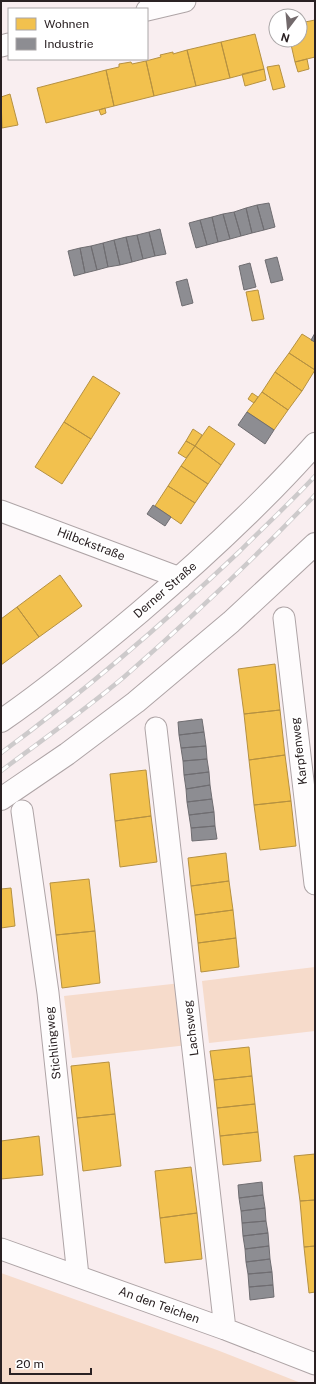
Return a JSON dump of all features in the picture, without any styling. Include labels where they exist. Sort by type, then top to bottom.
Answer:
[{"type":"main road","name":"Derner Straße","points":[[1,721],[90,654],[180,578],[250,513],[315,444]]},
{"type":"main road","points":[[1,799],[67,754],[136,702],[236,617],[315,544]]},
{"type":"street","points":[[148,10],[185,1]]},
{"type":"street","name":"Hilbckstraße","points":[[1,511],[180,578]]},
{"type":"street","name":"Karpfenweg","points":[[284,618],[315,884]]},
{"type":"street","name":"Lachsweg","points":[[156,728],[225,1329]]},
{"type":"street","name":"Stichlingweg","points":[[22,811],[48,993],[78,1276]]},
{"type":"street","name":"An den Teichen","points":[[1,1249],[225,1329],[315,1364]]},
{"type":"shaded area","points":[[315,967],[315,1031],[209,1043],[202,981]]},
{"type":"shaded area","points":[[181,983],[188,1045],[72,1058],[64,996]]},
{"type":"shaded area","points":[[1,1273],[217,1350],[301,1383],[1,1383]]},
{"type":"building: Wohnen","points":[[315,20],[315,57],[295,62],[292,48],[308,48],[308,21]]},
{"type":"building: Wohnen","points":[[255,34],[264,69],[230,78],[221,42]]},
{"type":"building: Wohnen","points":[[221,42],[230,78],[196,86],[187,50]]},
{"type":"building: Wohnen","points":[[187,50],[196,86],[154,96],[146,61],[161,57],[160,55],[173,52],[173,54]]},
{"type":"building: Wohnen","points":[[307,59],[309,69],[298,72],[295,62]]},
{"type":"building: Wohnen","points":[[146,61],[154,96],[114,106],[106,70],[119,67],[119,64],[131,62],[132,64]]},
{"type":"building: Wohnen","points":[[279,65],[285,87],[273,90],[267,67]]},
{"type":"building: Wohnen","points":[[264,69],[266,80],[245,86],[242,74]]},
{"type":"building: Wohnen","points":[[106,70],[114,106],[46,123],[37,88]]},
{"type":"building: Wohnen","points":[[10,94],[18,125],[2,128],[1,97]]},
{"type":"building: Wohnen","points":[[105,108],[106,113],[101,115],[99,110]]},
{"type":"building: Wohnen","points":[[258,290],[264,319],[252,321],[246,292]]},
{"type":"building: Wohnen","points":[[302,334],[315,342],[315,370],[289,353]]},
{"type":"building: Wohnen","points":[[289,353],[315,370],[302,391],[275,372]]},
{"type":"building: Wohnen","points":[[275,372],[302,391],[288,410],[262,392]]},
{"type":"building: Wohnen","points":[[93,376],[120,393],[91,439],[64,422]]},
{"type":"building: Wohnen","points":[[262,392],[288,410],[274,430],[247,412]]},
{"type":"building: Wohnen","points":[[252,393],[258,397],[254,403],[248,399]]},
{"type":"building: Wohnen","points":[[64,422],[91,439],[62,484],[35,467]]},
{"type":"building: Wohnen","points":[[209,426],[235,444],[221,465],[195,446]]},
{"type":"building: Wohnen","points":[[193,429],[202,435],[195,446],[186,441]]},
{"type":"building: Wohnen","points":[[186,441],[195,446],[186,458],[178,453]]},
{"type":"building: Wohnen","points":[[195,446],[221,465],[208,484],[181,466]]},
{"type":"building: Wohnen","points":[[181,466],[208,484],[195,503],[168,486]]},
{"type":"building: Wohnen","points":[[168,486],[195,503],[181,524],[155,506]]},
{"type":"building: Wohnen","points":[[60,575],[82,606],[39,637],[17,607]]},
{"type":"building: Wohnen","points":[[17,607],[39,637],[1,665],[1,619]]},
{"type":"building: Wohnen","points":[[275,664],[280,710],[244,714],[238,669]]},
{"type":"building: Wohnen","points":[[280,710],[285,755],[249,760],[244,714]]},
{"type":"building: Wohnen","points":[[285,755],[291,801],[254,805],[249,760]]},
{"type":"building: Wohnen","points":[[146,770],[151,816],[115,821],[110,774]]},
{"type":"building: Wohnen","points":[[291,801],[296,846],[260,850],[254,805]]},
{"type":"building: Wohnen","points":[[151,816],[157,862],[120,867],[115,821]]},
{"type":"building: Wohnen","points":[[226,853],[229,881],[191,886],[188,858]]},
{"type":"building: Wohnen","points":[[89,879],[95,931],[56,935],[50,883]]},
{"type":"building: Wohnen","points":[[229,881],[233,910],[195,915],[191,886]]},
{"type":"building: Wohnen","points":[[11,888],[15,926],[1,928],[1,889]]},
{"type":"building: Wohnen","points":[[233,910],[236,938],[198,943],[195,915]]},
{"type":"building: Wohnen","points":[[95,931],[100,983],[62,988],[56,935]]},
{"type":"building: Wohnen","points":[[236,938],[239,967],[201,972],[198,943]]},
{"type":"building: Wohnen","points":[[249,1047],[252,1076],[214,1080],[210,1051]]},
{"type":"building: Wohnen","points":[[109,1062],[115,1114],[77,1118],[71,1066]]},
{"type":"building: Wohnen","points":[[252,1076],[255,1104],[217,1108],[214,1080]]},
{"type":"building: Wohnen","points":[[255,1104],[258,1132],[220,1136],[217,1108]]},
{"type":"building: Wohnen","points":[[115,1114],[121,1166],[83,1171],[77,1118]]},
{"type":"building: Wohnen","points":[[258,1132],[261,1161],[223,1165],[220,1136]]},
{"type":"building: Wohnen","points":[[39,1136],[43,1175],[1,1179],[1,1141]]},
{"type":"building: Wohnen","points":[[315,1154],[315,1200],[300,1201],[294,1156]]},
{"type":"building: Wohnen","points":[[191,1167],[197,1213],[160,1218],[155,1171]]},
{"type":"building: Wohnen","points":[[315,1200],[315,1246],[304,1247],[300,1201]]},
{"type":"building: Wohnen","points":[[197,1213],[202,1259],[165,1263],[160,1218]]},
{"type":"building: Wohnen","points":[[315,1246],[315,1292],[309,1293],[304,1247]]},
{"type":"building: Industrie","points":[[269,203],[275,227],[264,230],[257,205]]},
{"type":"building: Industrie","points":[[257,205],[264,230],[252,233],[246,208]]},
{"type":"building: Industrie","points":[[246,208],[252,233],[241,236],[234,212]]},
{"type":"building: Industrie","points":[[234,212],[241,236],[230,239],[223,214]]},
{"type":"building: Industrie","points":[[223,214],[230,239],[218,242],[212,217]]},
{"type":"building: Industrie","points":[[212,217],[218,242],[207,245],[200,220]]},
{"type":"building: Industrie","points":[[200,220],[207,245],[196,248],[189,223]]},
{"type":"building: Industrie","points":[[160,229],[166,254],[155,256],[149,232]]},
{"type":"building: Industrie","points":[[149,232],[155,256],[143,259],[137,235]]},
{"type":"building: Industrie","points":[[137,235],[143,259],[132,262],[126,237]]},
{"type":"building: Industrie","points":[[126,237],[132,262],[120,265],[114,240]]},
{"type":"building: Industrie","points":[[114,240],[120,265],[108,267],[103,243]]},
{"type":"building: Industrie","points":[[103,243],[108,267],[97,270],[91,246]]},
{"type":"building: Industrie","points":[[91,246],[97,270],[85,273],[80,248]]},
{"type":"building: Industrie","points":[[80,248],[85,273],[74,276],[68,251]]},
{"type":"building: Industrie","points":[[277,257],[283,280],[271,283],[265,260]]},
{"type":"building: Industrie","points":[[250,263],[256,287],[244,290],[239,266]]},
{"type":"building: Industrie","points":[[187,279],[193,303],[182,306],[176,282]]},
{"type":"building: Industrie","points":[[315,333],[315,342],[311,340]]},
{"type":"building: Industrie","points":[[247,412],[274,430],[265,444],[238,425]]},
{"type":"building: Industrie","points":[[153,505],[171,517],[165,526],[147,514]]},
{"type":"building: Industrie","points":[[202,719],[204,732],[179,735],[178,722]]},
{"type":"building: Industrie","points":[[204,732],[206,746],[181,748],[179,735]]},
{"type":"building: Industrie","points":[[206,746],[207,759],[183,761],[181,748]]},
{"type":"building: Industrie","points":[[207,759],[209,772],[184,775],[183,761]]},
{"type":"building: Industrie","points":[[209,772],[210,785],[186,789],[184,775]]},
{"type":"building: Industrie","points":[[210,785],[212,799],[187,802],[186,789]]},
{"type":"building: Industrie","points":[[212,799],[214,812],[189,815],[187,802]]},
{"type":"building: Industrie","points":[[214,812],[215,826],[191,828],[189,815]]},
{"type":"building: Industrie","points":[[215,826],[217,839],[192,841],[191,828]]},
{"type":"building: Industrie","points":[[262,1182],[263,1195],[239,1198],[238,1185]]},
{"type":"building: Industrie","points":[[263,1195],[265,1208],[241,1211],[239,1198]]},
{"type":"building: Industrie","points":[[265,1208],[266,1221],[242,1223],[241,1211]]},
{"type":"building: Industrie","points":[[266,1221],[268,1233],[243,1236],[242,1223]]},
{"type":"building: Industrie","points":[[268,1233],[269,1246],[245,1249],[243,1236]]},
{"type":"building: Industrie","points":[[269,1246],[270,1259],[246,1262],[245,1249]]},
{"type":"building: Industrie","points":[[270,1259],[272,1272],[248,1274],[246,1262]]},
{"type":"building: Industrie","points":[[272,1272],[273,1285],[249,1287],[248,1274]]},
{"type":"building: Industrie","points":[[273,1285],[274,1297],[250,1300],[249,1287]]},
{"type":"railway","points":[[1,753],[124,656],[240,551],[315,476]]},
{"type":"railway","points":[[1,771],[79,713],[124,677],[221,588],[315,495]]}]
